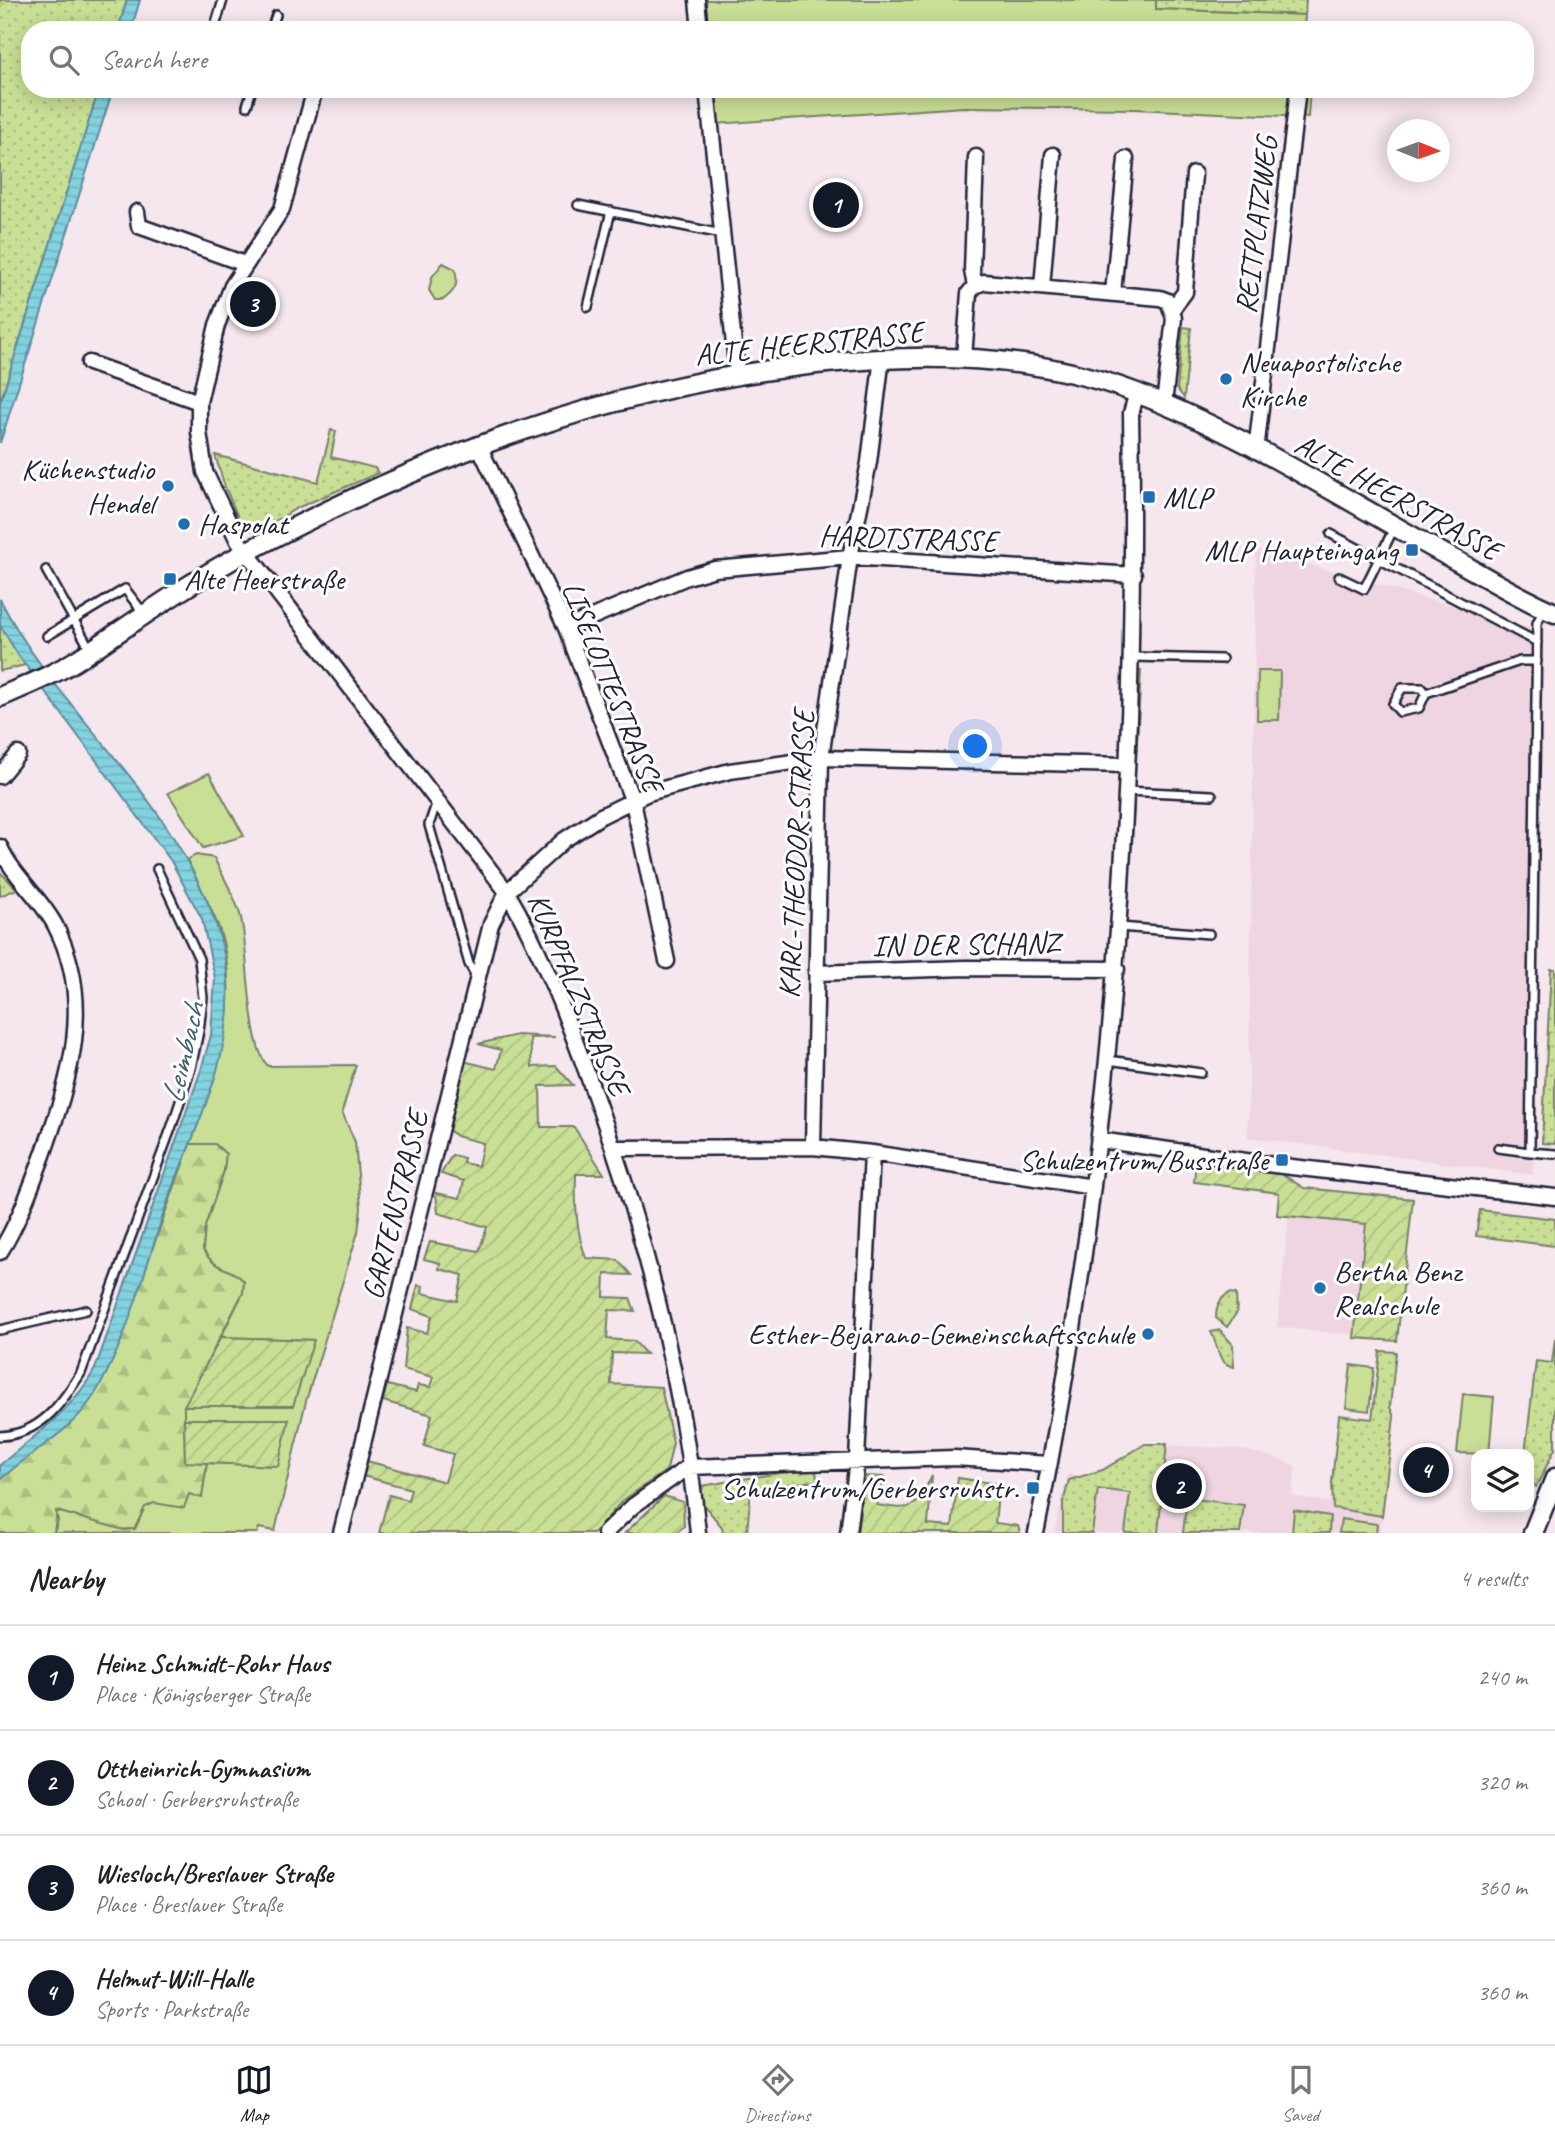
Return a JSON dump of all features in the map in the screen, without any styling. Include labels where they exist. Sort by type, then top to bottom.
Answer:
[{"type":"street","points":[[696,0],[699,21]]},
{"type":"street","name":"KURPFALZSTRASSE","points":[[313,98],[282,209],[232,286],[217,325],[199,402],[199,432],[205,472],[233,533],[246,552],[438,800],[507,892],[523,919],[564,1010],[615,1148],[672,1368],[698,1533]]},
{"type":"street","points":[[708,98],[737,373]]},
{"type":"street","name":"REITPLATZWEG","points":[[1256,451],[1297,98]]},
{"type":"street","points":[[1042,287],[1053,155]]},
{"type":"street","points":[[975,286],[972,271],[976,158]]},
{"type":"street","points":[[1113,293],[1126,159]]},
{"type":"street","points":[[1173,308],[1185,292],[1194,174]]},
{"type":"street","points":[[136,212],[139,226],[245,264]]},
{"type":"street","points":[[964,357],[969,293],[984,282],[1160,298],[1168,301],[1173,308],[1174,317],[1164,404]]},
{"type":"street","name":"ALTE HEERSTRASSE","points":[[0,697],[56,671],[246,552],[387,480],[478,444],[572,412],[737,373],[882,357],[964,357],[1048,367],[1137,393],[1256,451],[1550,611]]},
{"type":"street","name":"KARL-THEODOR-STRASSE","points":[[813,1147],[821,758],[850,557],[869,462],[882,357]]},
{"type":"street","points":[[89,363],[199,402]]},
{"type":"street","points":[[1036,1533],[1093,1187],[1117,970],[1134,575],[1130,413],[1137,393]]},
{"type":"street","name":"LISELOTTESTRASSE","points":[[478,444],[566,628],[633,802],[667,961]]},
{"type":"street","name":"HARDTSTRASSE","points":[[566,628],[687,577],[715,569],[850,557],[1134,575]]},
{"type":"street","points":[[0,776],[18,754]]},
{"type":"street","points":[[507,892],[565,840],[601,816],[648,793],[730,771],[821,758],[1126,765]]},
{"type":"street","points":[[0,847],[7,861],[54,923],[67,954],[75,982],[77,1032],[61,1105],[25,1204],[0,1252]]},
{"type":"street","name":"GARTENSTRASSE","points":[[341,1533],[491,924],[507,892]]},
{"type":"street","name":"IN DER SCHANZ","points":[[816,973],[966,968],[1117,970]]},
{"type":"street","points":[[1099,1140],[1274,1165],[1555,1197]]},
{"type":"street","points":[[615,1148],[813,1147],[872,1153],[1093,1187]]},
{"type":"street","points":[[848,1533],[857,1460],[872,1153]]},
{"type":"street","points":[[605,1533],[633,1506],[688,1467],[954,1458],[1049,1464]]},
{"type":"street","points":[[1534,1533],[1555,1478]]},
{"type":"lane","points":[[217,21],[223,0]]},
{"type":"lane","points":[[274,21],[276,15]]},
{"type":"lane","points":[[247,106],[249,98]]},
{"type":"lane","points":[[578,205],[722,234]]},
{"type":"lane","points":[[587,307],[611,211]]},
{"type":"lane","points":[[1339,577],[1364,589],[1394,527]]},
{"type":"lane","points":[[1331,534],[1537,642]]},
{"type":"lane","points":[[46,570],[90,650]]},
{"type":"lane","points":[[47,636],[125,589],[145,615]]},
{"type":"lane","points":[[1530,1152],[1537,623],[1550,611]]},
{"type":"lane","points":[[1132,657],[1222,659]]},
{"type":"lane","points":[[1426,693],[1422,688],[1402,688],[1393,704],[1400,712],[1419,708],[1426,693],[1520,661],[1537,662]]},
{"type":"lane","points":[[1124,791],[1212,795]]},
{"type":"lane","points":[[438,800],[429,825],[469,964],[478,978]]},
{"type":"lane","points":[[0,1436],[28,1432],[42,1423],[62,1403],[81,1373],[191,1069],[203,998],[199,960],[157,869]]},
{"type":"lane","points":[[1119,927],[1209,934]]},
{"type":"lane","points":[[1108,1060],[1201,1073]]},
{"type":"lane","points":[[1498,1148],[1555,1154]]},
{"type":"lane","points":[[0,1330],[86,1310]]},
{"type":"shaded area","points":[[1256,549],[1544,633],[1533,1175],[1248,1137]]},
{"type":"shaded area","name":"Bertha Benz Realschule","points":[[1289,1216],[1366,1224],[1354,1335],[1277,1327]]},
{"type":"shaded area","points":[[1145,1444],[1241,1449],[1276,1458],[1296,1466],[1292,1496],[1383,1511],[1380,1533],[1054,1533],[1068,1474],[1085,1477]]},
{"type":"green space","points":[[0,0],[127,0],[121,21],[21,21],[21,98],[96,98],[0,403]]},
{"type":"green space","points":[[700,0],[1156,0],[1156,9],[1305,15],[1305,21],[702,21]]},
{"type":"green space","points":[[1156,0],[1306,0],[1305,15],[1156,9]]},
{"type":"green space","points":[[712,98],[1309,98],[1308,117],[1134,109],[964,107],[715,124]]},
{"type":"green space","points":[[443,263],[455,269],[457,279],[453,290],[443,300],[435,300],[429,290],[432,277]]},
{"type":"green space","points":[[1183,327],[1191,328],[1184,398],[1177,389]]},
{"type":"green space","points":[[331,430],[336,431],[331,457],[375,468],[378,473],[297,508],[257,532],[242,527],[215,455],[318,482]]},
{"type":"green space","points":[[0,625],[25,665],[0,671]]},
{"type":"green space","points":[[1138,670],[1141,670],[1134,761]]},
{"type":"green space","points":[[1258,671],[1280,671],[1279,720],[1257,720]]},
{"type":"green space","points":[[209,773],[244,836],[203,848],[168,793]]},
{"type":"green space","points":[[1132,804],[1134,804],[1127,917]]},
{"type":"green space","points":[[196,855],[214,858],[239,910],[244,933],[252,1019],[261,1055],[268,1066],[356,1065],[342,1112],[355,1142],[361,1208],[358,1232],[306,1401],[275,1531],[259,1528],[257,1533],[54,1533],[58,1521],[56,1511],[124,1530],[135,1529],[145,1507],[154,1503],[184,1508],[189,1494],[202,1498],[207,1463],[278,1466],[288,1419],[184,1419],[184,1406],[293,1406],[313,1340],[221,1337],[243,1293],[244,1281],[214,1263],[203,1250],[205,1227],[224,1171],[226,1154],[215,1144],[190,1144],[209,1093],[224,1038],[228,983],[226,955],[219,928],[187,860]]},
{"type":"green space","points":[[0,872],[17,889],[0,896]]},
{"type":"green space","points":[[1551,969],[1555,969],[1555,1144],[1542,1143]]},
{"type":"green space","points":[[517,1035],[555,1037],[530,1038],[532,1067],[556,1066],[573,1085],[540,1086],[541,1127],[574,1127],[604,1174],[576,1174],[580,1238],[586,1258],[618,1260],[631,1275],[605,1274],[604,1297],[630,1298],[635,1311],[609,1310],[607,1339],[634,1341],[646,1354],[612,1353],[611,1384],[661,1387],[673,1443],[667,1470],[622,1501],[594,1533],[379,1533],[389,1495],[408,1500],[411,1489],[363,1476],[367,1461],[445,1482],[453,1454],[424,1446],[432,1415],[383,1401],[387,1385],[416,1392],[418,1385],[430,1387],[433,1377],[403,1369],[407,1328],[427,1333],[432,1316],[412,1309],[418,1285],[423,1286],[422,1293],[457,1301],[463,1275],[439,1269],[440,1263],[424,1259],[430,1242],[479,1251],[487,1227],[438,1213],[436,1193],[460,1198],[464,1181],[441,1174],[452,1155],[464,1158],[463,1163],[478,1166],[483,1143],[456,1136],[449,1130],[463,1061],[496,1069],[501,1050],[478,1044]]},
{"type":"green space","points":[[190,1144],[215,1144],[226,1154],[224,1171],[205,1227],[203,1250],[214,1263],[244,1281],[243,1293],[184,1407],[185,1461],[207,1463],[202,1498],[185,1508],[145,1508],[134,1529],[105,1527],[57,1511],[54,1533],[0,1533],[0,1480],[97,1390],[114,1356]]},
{"type":"green space","points":[[1196,1161],[1275,1170],[1304,1188],[1413,1199],[1397,1341],[1354,1338],[1366,1224],[1277,1215],[1279,1193],[1194,1182]]},
{"type":"green space","points":[[1480,1210],[1555,1219],[1555,1246],[1476,1236]]},
{"type":"green space","points":[[1230,1293],[1236,1294],[1237,1312],[1227,1327],[1216,1318],[1216,1314],[1221,1300]]},
{"type":"green space","points":[[1220,1330],[1233,1345],[1234,1367],[1221,1358],[1211,1332]]},
{"type":"green space","points":[[221,1337],[314,1340],[293,1406],[184,1406]]},
{"type":"green space","points":[[1555,1338],[1555,1449],[1536,1487],[1534,1449],[1526,1449],[1536,1361],[1552,1363]]},
{"type":"green space","points":[[1380,1351],[1396,1352],[1390,1407],[1394,1417],[1382,1516],[1333,1508],[1332,1482],[1339,1415],[1372,1419]]},
{"type":"green space","points":[[1351,1365],[1374,1368],[1369,1411],[1346,1408]]},
{"type":"green space","points":[[1463,1394],[1494,1397],[1489,1449],[1471,1449],[1471,1453],[1457,1453]]},
{"type":"green space","points":[[184,1419],[289,1419],[278,1466],[185,1462]]},
{"type":"green space","points":[[1145,1444],[1167,1444],[1158,1533],[1125,1533],[1130,1493],[1098,1489],[1092,1533],[1063,1533],[1063,1503],[1069,1480],[1103,1470]]},
{"type":"green space","points":[[816,1467],[817,1481],[751,1488],[747,1533],[723,1533],[722,1527],[703,1504],[701,1486]]},
{"type":"green space","points":[[932,1475],[928,1525],[952,1527],[958,1478],[999,1484],[995,1523],[1018,1526],[1020,1533],[857,1533],[865,1476],[884,1477],[877,1505],[899,1508],[918,1501]]},
{"type":"green space","points":[[664,1496],[683,1502],[684,1526],[676,1533],[625,1533]]},
{"type":"green space","points":[[1187,1498],[1244,1505],[1240,1533],[1183,1533]]},
{"type":"green space","points":[[1294,1510],[1330,1516],[1329,1533],[1292,1533]]},
{"type":"green space","points":[[1341,1519],[1377,1524],[1376,1533],[1339,1533]]},
{"type":"water","points":[[127,0],[140,0],[134,21],[121,21]]},
{"type":"water","points":[[96,98],[110,98],[0,443],[0,403]]},
{"type":"water","points":[[0,599],[43,668],[143,794],[187,861],[216,923],[227,973],[228,991],[223,1046],[208,1099],[167,1203],[134,1307],[113,1360],[79,1415],[58,1435],[0,1480],[0,1465],[64,1410],[95,1369],[201,1070],[211,1035],[215,978],[202,919],[171,861],[18,655],[0,625]]},
{"type":"place","name":"Heinz Schmidt-Rohr Haus","points":[[836,205]]},
{"type":"place","name":"Wiesloch/Breslauer Straße","points":[[253,304]]},
{"type":"place","name":"Neuapostolische Kirche","points":[[1226,379]]},
{"type":"place","name":"Küchenstudio Hendel","points":[[168,486]]},
{"type":"place","name":"MLP","points":[[1149,497]]},
{"type":"place","name":"Haspolat","points":[[184,524]]},
{"type":"place","name":"MLP Haupteingang","points":[[1412,550]]},
{"type":"place","name":"Alte Heerstraße","points":[[170,579]]},
{"type":"place","name":"Schulzentrum/Busstraße","points":[[1282,1160]]},
{"type":"place","name":"Bertha Benz Realschule","points":[[1320,1288]]},
{"type":"place","name":"Esther-Bejarano-Gemeinschaftsschule","points":[[1148,1334]]},
{"type":"place","name":"Helmut-Will-Halle","points":[[1426,1470]]},
{"type":"place","name":"Ottheinrich-Gymnasium","points":[[1179,1486]]},
{"type":"place","name":"Schulzentrum/Gerbersruhstr.","points":[[1033,1488]]},
{"type":"water label","name":"Leimbach","points":[[183,1053]]}]
